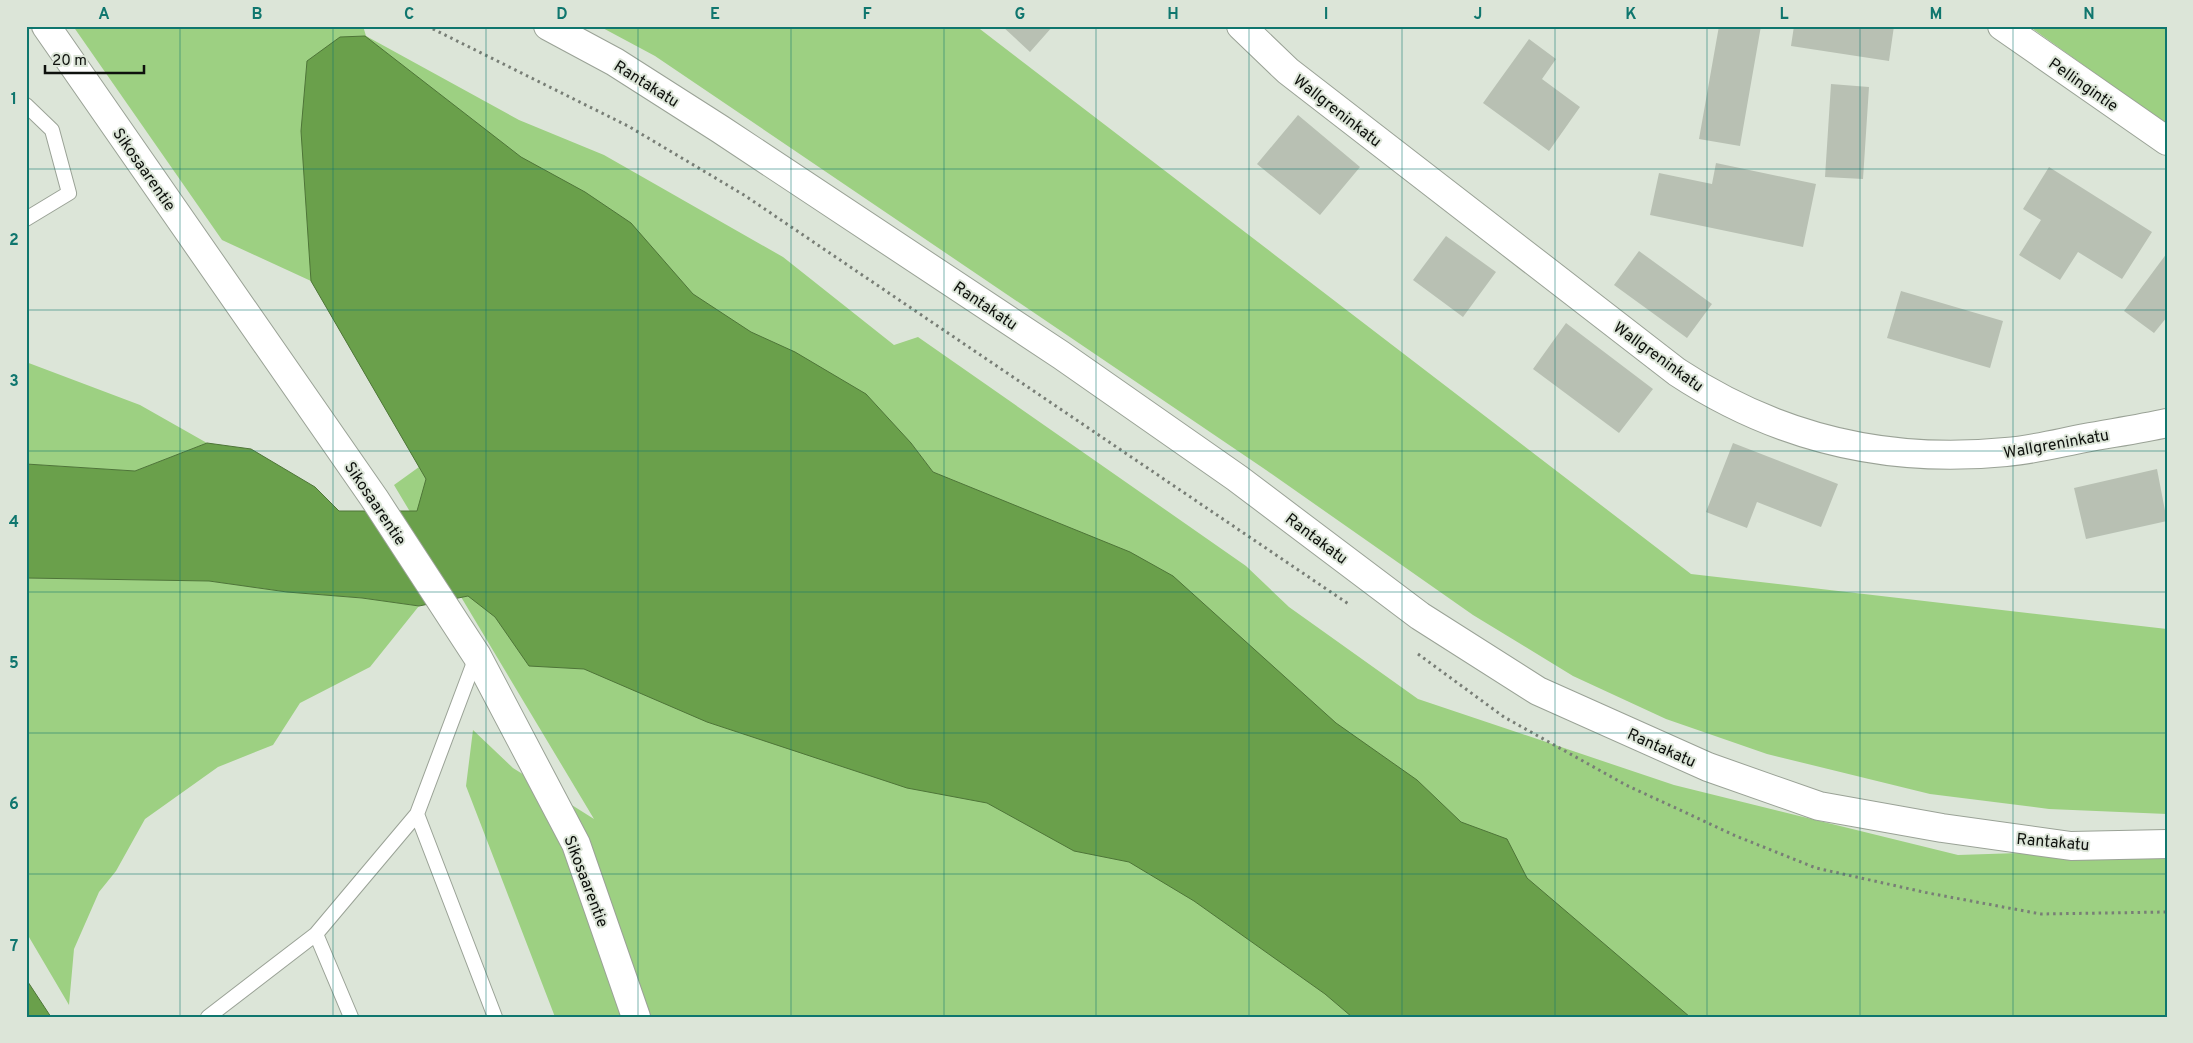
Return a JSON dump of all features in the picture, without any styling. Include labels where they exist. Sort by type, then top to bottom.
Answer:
[{"type":"street","name":"Sikosaarentie","points":[[46,26],[374,498],[477,656],[576,844],[636,1017]]},
{"type":"street","name":"Rantakatu","points":[[548,26],[615,62],[720,129],[1061,355],[1237,478],[1420,616],[1538,691],[1708,768],[1818,806],[1942,828],[2071,846],[2167,844]]},
{"type":"street","name":"Wallgreninkatu","points":[[1241,26],[1288,71],[1677,372],[1714,396],[1756,416],[1787,428],[1852,445],[1909,453],[1956,455],[2007,452],[2167,422]]},
{"type":"street","name":"Pellingintie","points":[[2002,26],[2167,141]]},
{"type":"lane","points":[[26,105],[52,130],[69,193],[26,219]]},
{"type":"lane","points":[[208,1017],[316,934],[417,814],[477,656]]},
{"type":"lane","points":[[417,814],[496,1017]]},
{"type":"lane","points":[[316,934],[351,1017]]},
{"type":"shaded area","points":[[73,26],[363,26],[366,36],[519,120],[604,155],[783,257],[894,345],[918,337],[1246,566],[1289,607],[1418,699],[1674,785],[1958,855],[2167,848],[2167,1017],[555,1017],[466,786],[473,730],[513,768],[594,819],[394,485],[419,467],[311,281],[222,240]],"holes":[[[572,326],[781,369],[911,443],[933,472],[1000,500]]]},
{"type":"shaded area","points":[[599,26],[976,26],[1691,574],[2167,629],[2167,814],[2049,809],[1930,794],[1767,754],[1666,719],[1573,676],[1473,615],[1266,470],[655,56]]},
{"type":"shaded area","points":[[2029,26],[2167,26],[2167,125]]},
{"type":"shaded area","points":[[365,36],[521,157],[585,192],[631,223],[693,294],[751,332],[795,352],[866,394],[911,443],[933,472],[1130,552],[1173,576],[1336,723],[1417,780],[1461,822],[1507,839],[1527,878],[1690,1017],[1352,1017],[1325,994],[1194,901],[1129,862],[1074,851],[987,803],[907,788],[707,722],[584,669],[529,666],[495,617],[468,596],[419,606],[362,598],[287,592],[209,581],[26,578],[26,464],[135,471],[207,443],[251,449],[315,487],[339,511],[417,511],[426,479],[311,281],[301,131],[307,61],[340,37]]},
{"type":"shaded area","points":[[26,362],[140,405],[207,443],[135,471],[26,464]]},
{"type":"shaded area","points":[[26,578],[209,581],[287,592],[362,598],[419,606],[370,667],[300,703],[273,745],[218,767],[145,819],[116,871],[99,892],[74,949],[69,1005],[26,932]]},
{"type":"shaded area","points":[[26,979],[51,1017],[26,1017]]},
{"type":"building","points":[[1002,26],[1053,26],[1030,52]]},
{"type":"building","points":[[1719,26],[1761,26],[1740,146],[1699,139]]},
{"type":"building","points":[[1794,26],[1894,26],[1889,61],[1791,46]]},
{"type":"building","points":[[1529,39],[1556,59],[1542,79],[1580,107],[1549,151],[1483,103]]},
{"type":"building","points":[[1831,84],[1869,87],[1863,179],[1825,177]]},
{"type":"building","points":[[1298,115],[1360,167],[1320,215],[1257,164]]},
{"type":"building","points":[[1716,163],[1816,184],[1803,247],[1650,215],[1659,173],[1712,184]]},
{"type":"building","points":[[2049,167],[2152,232],[2122,279],[2078,252],[2060,280],[2019,255],[2041,220],[2023,209]]},
{"type":"building","points":[[1446,236],[1496,272],[1463,317],[1413,280]]},
{"type":"building","points":[[1639,251],[1712,304],[1687,338],[1614,285]]},
{"type":"building","points":[[2167,253],[2167,317],[2154,333],[2124,311]]},
{"type":"building","points":[[1901,291],[2003,321],[1990,368],[1887,338]]},
{"type":"building","points":[[1566,323],[1653,389],[1619,433],[1533,369]]},
{"type":"building","points":[[1733,443],[1838,484],[1821,527],[1757,502],[1747,528],[1706,512]]},
{"type":"building","points":[[2157,469],[2167,521],[2086,539],[2074,488]]}]
